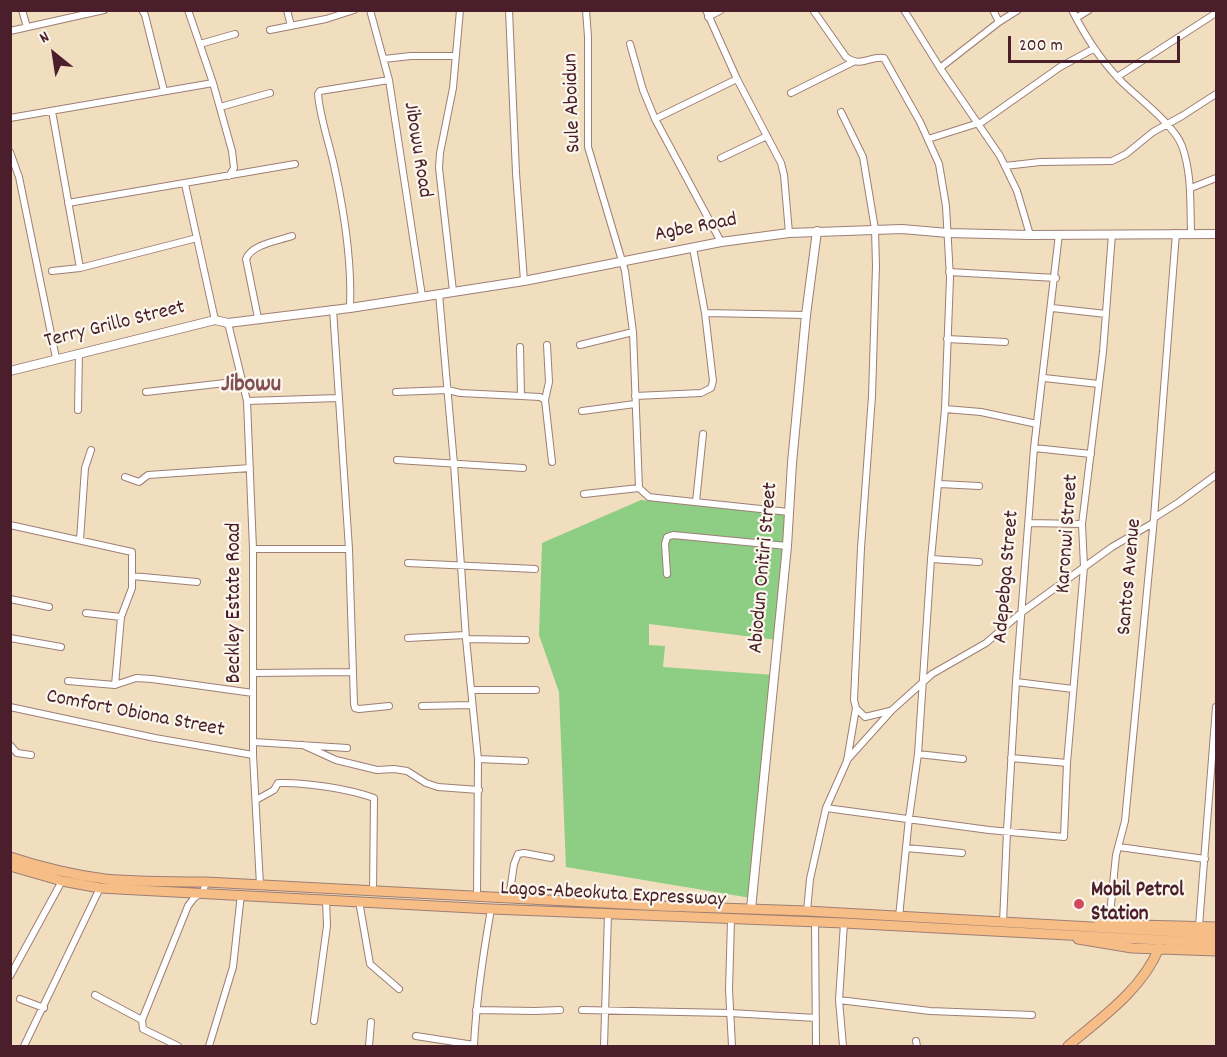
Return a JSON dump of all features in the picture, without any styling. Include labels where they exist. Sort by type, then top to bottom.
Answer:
[{"type":"main road","name":"Lagos-Abeokuta Expressway","points":[[10,857],[105,879],[206,882],[899,917],[1003,923],[1046,930],[1216,943]]},
{"type":"main road","name":"Lagos-Abeokuta Expressway","points":[[10,866],[62,881],[100,888],[731,920],[1216,934]]},
{"type":"main road","points":[[1046,930],[1109,924],[1216,927]]},
{"type":"main road","points":[[1046,930],[1132,948],[1216,951]]},
{"type":"main road","points":[[1068,1047],[1143,978],[1161,948]]},
{"type":"main road","points":[[1076,1047],[1140,986],[1152,971],[1161,948]]},
{"type":"street","points":[[22,10],[27,27]]},
{"type":"street","points":[[10,31],[104,10]]},
{"type":"street","points":[[142,10],[164,91]]},
{"type":"street","points":[[188,10],[213,83],[234,160],[234,168],[229,176]]},
{"type":"street","points":[[287,10],[291,26]]},
{"type":"street","points":[[270,30],[354,10]]},
{"type":"street","name":"Jibowu Road","points":[[369,10],[388,80],[422,296]]},
{"type":"street","points":[[453,291],[439,168],[453,88],[460,10]]},
{"type":"street","points":[[509,10],[514,140],[524,281]]},
{"type":"street","name":"Sule Aboidun","points":[[586,10],[588,147],[622,262],[633,332],[639,488]]},
{"type":"street","points":[[721,10],[707,14],[783,169],[789,233]]},
{"type":"street","points":[[813,10],[846,57],[853,62],[884,58],[939,164],[946,206],[950,305],[945,409],[940,484],[931,559],[918,754],[899,917]]},
{"type":"street","points":[[904,10],[1005,166],[1017,191],[1030,234]]},
{"type":"street","points":[[993,10],[999,22]]},
{"type":"street","points":[[940,68],[1018,10]]},
{"type":"street","points":[[1072,10],[1093,49],[1117,77],[1167,124],[1181,145],[1191,188],[1191,232]]},
{"type":"street","points":[[1076,18],[1089,10]]},
{"type":"street","points":[[1117,77],[1216,13]]},
{"type":"street","points":[[200,44],[235,34]]},
{"type":"street","points":[[630,44],[643,90],[656,119],[721,242]]},
{"type":"street","points":[[928,139],[977,124],[1060,67],[1093,49]]},
{"type":"street","points":[[384,59],[411,56],[455,56]]},
{"type":"street","points":[[791,93],[853,62]]},
{"type":"street","points":[[656,119],[737,79]]},
{"type":"street","points":[[350,308],[351,272],[348,246],[336,172],[318,94],[320,91],[388,80]]},
{"type":"street","points":[[10,118],[213,83]]},
{"type":"street","points":[[220,107],[270,93]]},
{"type":"street","points":[[1005,166],[1040,162],[1112,161],[1126,154],[1153,132],[1216,94]]},
{"type":"street","points":[[52,111],[80,268]]},
{"type":"street","points":[[807,912],[810,879],[826,808],[847,761],[856,708],[854,699],[861,548],[875,329],[875,230],[863,158],[841,112]]},
{"type":"street","points":[[721,158],[768,136]]},
{"type":"street","points":[[10,152],[19,177],[56,358]]},
{"type":"street","points":[[68,203],[295,164]]},
{"type":"street","points":[[1191,188],[1216,178]]},
{"type":"street","points":[[185,184],[216,320]]},
{"type":"street","name":"Agbe Road","points":[[228,323],[350,308],[524,281],[721,242],[789,233],[902,229],[1030,234],[1191,232],[1216,234]]},
{"type":"street","name":"Abiodun Onitiri Street","points":[[751,909],[787,546],[806,315],[817,231]]},
{"type":"street","name":"Santos Avenue","points":[[1109,924],[1116,855],[1125,821],[1153,520],[1176,232]]},
{"type":"street","name":"Adepebga Street","points":[[1003,923],[1006,831],[1034,448],[1056,278],[1059,234]]},
{"type":"street","name":"Karonwi Street","points":[[1006,831],[1064,837],[1066,763],[1084,567],[1082,524],[1099,384],[1112,234]]},
{"type":"street","points":[[258,318],[246,259],[256,248],[292,236]]},
{"type":"street","points":[[52,271],[80,268],[197,238]]},
{"type":"street","points":[[582,411],[635,400],[701,393],[711,388],[713,381],[705,313],[693,248]]},
{"type":"street","points":[[950,272],[1056,278]]},
{"type":"street","points":[[439,294],[478,759],[477,897]]},
{"type":"street","points":[[1052,308],[1106,314]]},
{"type":"street","points":[[333,309],[349,549],[355,708],[389,706]]},
{"type":"street","points":[[705,313],[806,315]]},
{"type":"street","name":"Terry Grillo Street","points":[[10,371],[216,320],[228,323]]},
{"type":"street","name":"Beckley Estate Road","points":[[228,323],[247,401],[253,549],[253,755],[260,885]]},
{"type":"street","points":[[580,345],[633,332]]},
{"type":"street","points":[[947,339],[1005,342]]},
{"type":"street","points":[[547,345],[549,382],[545,400],[552,462]]},
{"type":"street","points":[[520,347],[521,396]]},
{"type":"street","points":[[78,410],[79,353]]},
{"type":"street","points":[[1044,378],[1099,384]]},
{"type":"street","points":[[146,392],[243,381]]},
{"type":"street","points":[[396,392],[448,390],[460,393],[540,397],[545,400]]},
{"type":"street","points":[[247,401],[338,398]]},
{"type":"street","points":[[945,409],[981,412],[1037,424]]},
{"type":"street","points":[[696,502],[703,434]]},
{"type":"street","points":[[1034,448],[1091,454]]},
{"type":"street","points":[[80,540],[85,468],[91,450]]},
{"type":"street","points":[[397,460],[523,468]]},
{"type":"street","points":[[125,477],[139,482],[148,475],[250,468]]},
{"type":"street","points":[[847,761],[892,710],[932,674],[986,643],[1022,612],[1216,475]]},
{"type":"street","points":[[940,484],[979,486]]},
{"type":"street","points":[[584,494],[639,488],[649,496],[789,513]]},
{"type":"street","points":[[1029,523],[1082,524]]},
{"type":"street","points":[[10,525],[132,552],[132,588],[121,617],[115,685]]},
{"type":"street","points":[[667,574],[665,544],[667,537],[787,546]]},
{"type":"street","points":[[253,549],[349,549]]},
{"type":"street","points":[[931,559],[979,562]]},
{"type":"street","points":[[408,563],[535,569]]},
{"type":"street","points":[[132,576],[197,582]]},
{"type":"street","points":[[10,599],[49,607]]},
{"type":"street","points":[[86,613],[121,617]]},
{"type":"street","points":[[408,638],[466,637],[526,640]]},
{"type":"street","points":[[10,638],[61,647]]},
{"type":"street","points":[[254,673],[352,672]]},
{"type":"street","points":[[68,681],[115,685],[125,680],[143,678],[253,693]]},
{"type":"street","points":[[1016,682],[1073,689]]},
{"type":"street","points":[[471,690],[536,690]]},
{"type":"street","points":[[422,706],[472,705]]},
{"type":"street","name":"Comfort Obiona Street","points":[[10,707],[155,738],[253,755]]},
{"type":"street","points":[[1198,927],[1216,707]]},
{"type":"street","points":[[856,708],[865,717],[892,710]]},
{"type":"street","points":[[254,742],[347,748]]},
{"type":"street","points":[[303,745],[336,760],[377,770],[407,771],[426,783],[438,787],[479,790]]},
{"type":"street","points":[[10,746],[17,753],[31,755]]},
{"type":"street","points":[[918,754],[963,759]]},
{"type":"street","points":[[1011,758],[1066,763]]},
{"type":"street","points":[[478,759],[525,760]]},
{"type":"street","points":[[256,800],[274,790],[278,783],[288,782],[344,790],[374,798],[373,892]]},
{"type":"street","points":[[826,808],[1006,831]]},
{"type":"street","points":[[1119,847],[1205,859]]},
{"type":"street","points":[[906,848],[962,853]]},
{"type":"street","points":[[509,898],[514,864],[518,854],[551,858]]},
{"type":"street","points":[[10,976],[62,881]]},
{"type":"street","points":[[178,1047],[143,1029],[142,1020],[188,906],[203,892],[206,882]]},
{"type":"street","points":[[24,1047],[100,888]]},
{"type":"street","points":[[209,1047],[233,967],[241,894]]},
{"type":"street","points":[[314,1021],[325,942],[326,899]]},
{"type":"street","points":[[359,901],[370,964],[399,989]]},
{"type":"street","points":[[416,1036],[474,1046],[482,958],[491,909]]},
{"type":"street","points":[[604,1047],[608,914]]},
{"type":"street","points":[[731,920],[732,1047]]},
{"type":"street","points":[[815,922],[816,1047]]},
{"type":"street","points":[[843,1047],[839,1000],[844,923]]},
{"type":"street","points":[[95,995],[142,1020]]},
{"type":"street","points":[[20,999],[44,1008]]},
{"type":"street","points":[[839,1000],[930,1011],[1032,1015]]},
{"type":"street","points":[[476,1010],[560,1010]]},
{"type":"street","points":[[582,1010],[730,1013],[816,1018]]},
{"type":"street","points":[[369,1047],[371,1022]]},
{"type":"green space","points":[[641,500],[787,512],[777,640],[649,624],[649,645],[665,646],[663,667],[774,675],[757,899],[566,867],[559,692],[539,635],[542,543]]},
{"type":"place","name":"Mobil Petrol Station","points":[[1079,904]]},
{"type":"district","name":"Jibowu","points":[[251,387]]}]
